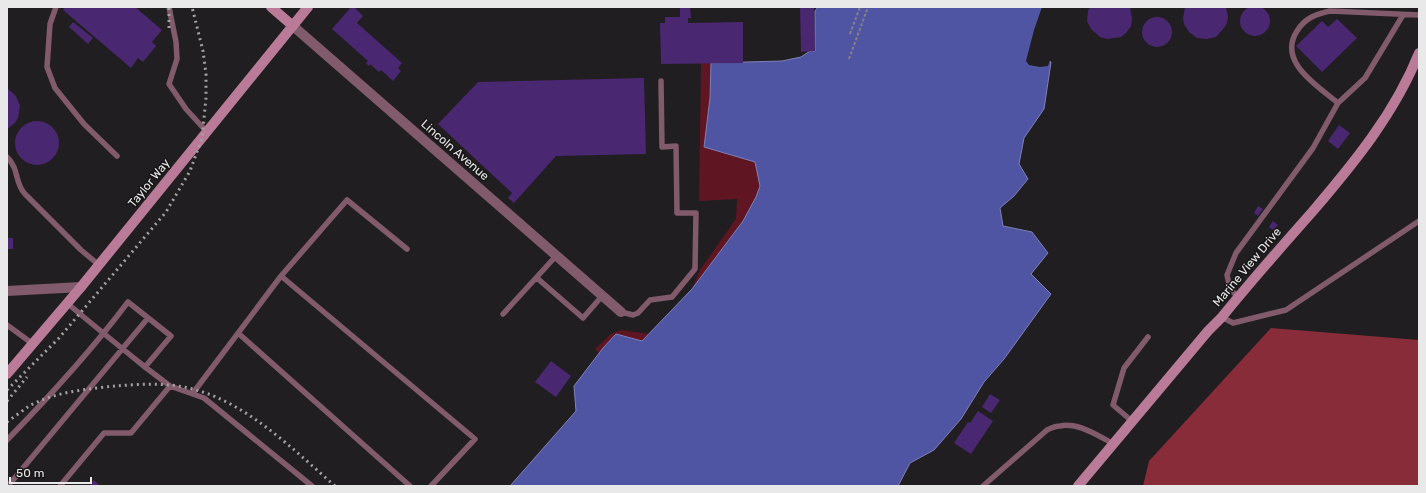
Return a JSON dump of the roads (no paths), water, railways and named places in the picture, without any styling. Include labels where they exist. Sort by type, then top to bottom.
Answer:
[{"type":"main road","name":"Lincoln Avenue","points":[[271,7],[293,26]]},
{"type":"main road","name":"Taylor Way","points":[[7,374],[81,287],[308,7]]},
{"type":"main road","name":"Marine View Drive","points":[[1078,486],[1208,331],[1222,317],[1348,168],[1383,121],[1402,90],[1419,53]]},
{"type":"street","name":"Lincoln Avenue","points":[[293,26],[621,312]]},
{"type":"street","points":[[7,291],[81,287]]},
{"type":"lane","points":[[56,7],[50,24],[47,67],[55,88],[84,124],[116,156]]},
{"type":"lane","points":[[168,8],[176,42],[177,58],[169,84],[186,109],[207,132]]},
{"type":"lane","points":[[1338,103],[1302,72],[1295,62],[1291,44],[1296,32],[1305,21],[1318,14],[1330,12],[1419,15]]},
{"type":"lane","points":[[1238,297],[1230,289],[1227,275],[1236,253],[1313,148],[1338,103],[1365,78],[1403,15]]},
{"type":"lane","points":[[621,312],[633,315],[638,313],[650,300],[672,297],[695,269],[696,213],[677,213],[676,146],[662,147],[661,81]]},
{"type":"lane","points":[[7,157],[14,164],[18,185],[24,194],[81,250],[99,265]]},
{"type":"lane","points":[[193,393],[281,276],[347,200],[407,249]]},
{"type":"lane","points":[[1222,317],[1233,323],[1286,310],[1419,221]]},
{"type":"lane","points":[[504,314],[556,256]]},
{"type":"lane","points":[[281,276],[475,439],[431,486]]},
{"type":"lane","points":[[536,278],[583,318],[602,296]]},
{"type":"lane","points":[[7,440],[47,398],[104,333],[128,302],[171,336],[145,367]]},
{"type":"lane","points":[[67,304],[170,386],[204,398],[312,486]]},
{"type":"lane","points":[[8,486],[148,318]]},
{"type":"lane","points":[[7,325],[33,344]]},
{"type":"lane","points":[[238,333],[410,486]]},
{"type":"lane","points":[[1133,422],[1113,406],[1124,368],[1148,338]]},
{"type":"lane","points":[[60,486],[104,433],[130,433],[170,386]]},
{"type":"lane","points":[[983,486],[1047,430],[1060,425],[1072,426],[1092,432],[1114,444]]},
{"type":"railway","points":[[169,7],[169,28]]},
{"type":"railway","points":[[7,390],[59,338],[166,212],[190,171],[202,138],[206,98],[206,74],[203,51],[192,7]]},
{"type":"railway","points":[[7,401],[27,377]]},
{"type":"railway","points":[[7,422],[29,406],[60,394],[104,387],[135,385],[156,384],[186,387],[215,397],[252,417],[287,444],[335,486]]}]
